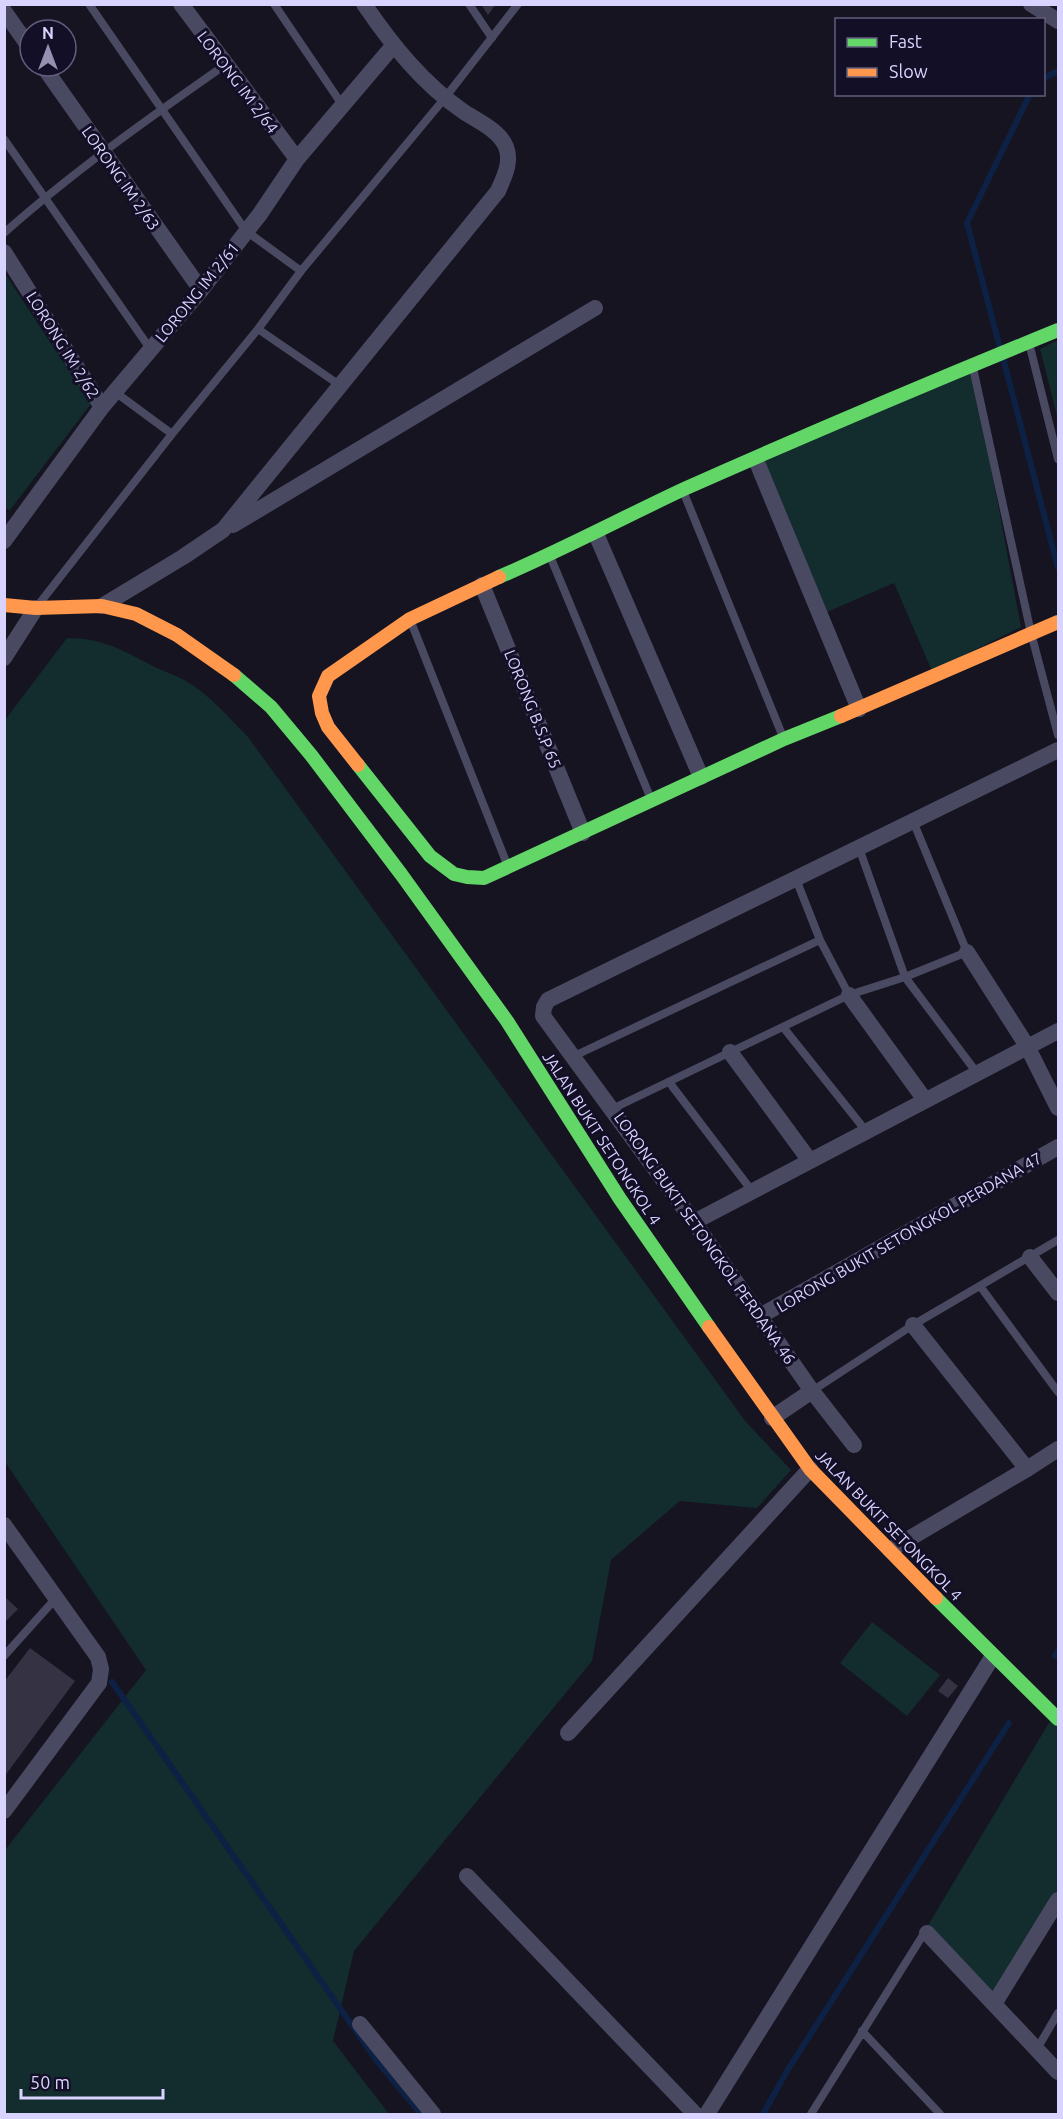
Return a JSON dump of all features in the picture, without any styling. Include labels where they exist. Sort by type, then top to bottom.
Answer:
[{"type":"street","name":"LORONG IM 2/64","points":[[181,4],[297,159]]},
{"type":"street","points":[[223,530],[498,191],[508,164],[507,148],[500,136],[444,99],[393,46],[364,4]]},
{"type":"street","points":[[1031,4],[1059,21]]},
{"type":"street","points":[[4,11],[18,31]]},
{"type":"street","name":"LORONG IM 2/61","points":[[4,541],[102,407],[201,290],[297,159],[393,46]]},
{"type":"street","name":"LORONG IM 2/63","points":[[51,78],[201,290]]},
{"type":"street","name":"LORONG IM 2/62","points":[[4,252],[102,407]]},
{"type":"street","points":[[102,606],[223,530],[595,308]]},
{"type":"street","points":[[1056,623],[859,709],[784,739],[484,878],[463,878],[446,870],[430,856],[328,728],[321,715],[319,690],[328,676],[410,619],[596,534],[683,490],[1059,330]]},
{"type":"street","points":[[756,460],[859,709]]},
{"type":"street","points":[[596,534],[701,777]]},
{"type":"street","name":"LORONG B.S.P 65","points":[[482,585],[583,832]]},
{"type":"street","name":"JALAN BUKIT SETONGKOL 4","points":[[4,605],[36,608],[102,606],[136,614],[177,635],[237,677],[271,707],[401,874],[507,1021],[620,1199],[810,1469],[993,1656],[1058,1716]]},
{"type":"street","points":[[4,658],[36,608]]},
{"type":"street","points":[[612,1109],[543,1016],[548,1000],[1059,750]]},
{"type":"street","points":[[967,952],[1027,1046],[1059,1108]]},
{"type":"street","points":[[849,995],[925,1100]]},
{"type":"street","points":[[694,1222],[1059,1031]]},
{"type":"street","points":[[730,1052],[810,1161]]},
{"type":"street","name":"LORONG BUKIT SETONGKOL PERDANA 46","points":[[612,1109],[812,1390],[854,1445]]},
{"type":"street","name":"LORONG BUKIT SETONGKOL PERDANA 47","points":[[760,1316],[1059,1147]]},
{"type":"street","points":[[1030,1257],[1059,1293]]},
{"type":"street","points":[[913,1325],[1027,1470]]},
{"type":"street","points":[[772,1418],[812,1390]]},
{"type":"street","points":[[890,1550],[1059,1449]]},
{"type":"street","points":[[568,1733],[810,1469]]},
{"type":"street","points":[[4,1811],[99,1683],[101,1669],[98,1657],[5,1527]]},
{"type":"street","points":[[707,2115],[993,1656]]},
{"type":"street","points":[[467,1876],[696,2115]]},
{"type":"street","points":[[994,2004],[1059,1900]]},
{"type":"street","points":[[927,1932],[1059,2072]]},
{"type":"street","points":[[360,2024],[433,2115]]},
{"type":"lane","points":[[89,4],[160,110],[246,231],[301,271]]},
{"type":"lane","points":[[274,4],[343,106]]},
{"type":"lane","points":[[469,4],[492,38]]},
{"type":"lane","points":[[36,608],[172,434],[258,329],[301,271],[444,99],[518,4]]},
{"type":"lane","points":[[4,233],[45,196],[160,110],[225,65]]},
{"type":"lane","points":[[4,139],[151,350]]},
{"type":"lane","points":[[258,329],[341,386]]},
{"type":"lane","points":[[1029,343],[1059,459]]},
{"type":"lane","points":[[978,363],[1030,633],[1059,735]]},
{"type":"lane","points":[[115,392],[172,434]]},
{"type":"lane","points":[[683,490],[784,739]]},
{"type":"lane","points":[[550,555],[651,801]]},
{"type":"lane","points":[[410,619],[508,867]]},
{"type":"lane","points":[[913,821],[967,952]]},
{"type":"lane","points":[[859,848],[905,977],[976,1073]]},
{"type":"lane","points":[[796,879],[820,940],[849,995]]},
{"type":"lane","points":[[572,1057],[820,940]]},
{"type":"lane","name":"LORONG BUKIT SETONGKOL PERDANA 46","points":[[612,1109],[849,995],[905,977],[967,952]]},
{"type":"lane","points":[[783,1027],[866,1131]]},
{"type":"lane","points":[[669,1082],[752,1191]]},
{"type":"lane","points":[[812,1390],[913,1325],[1059,1240]]},
{"type":"lane","points":[[980,1286],[1059,1392]]},
{"type":"lane","points":[[4,1656],[56,1598]]},
{"type":"lane","points":[[811,2115],[862,2031],[927,1932]]},
{"type":"lane","points":[[1037,2049],[1059,2013]]},
{"type":"lane","points":[[862,2031],[940,2115]]},
{"type":"green space","points":[[4,272],[91,404],[10,510],[4,508]]},
{"type":"green space","points":[[1058,340],[1058,420],[1040,349]]},
{"type":"green space","points":[[972,365],[1021,627],[932,671],[894,583],[820,615],[756,460]]},
{"type":"green space","points":[[67,638],[91,640],[112,646],[182,679],[211,700],[248,737],[746,1422],[791,1470],[757,1508],[680,1501],[611,1560],[592,1661],[354,1951],[333,2041],[389,2114],[5,2114],[5,1850],[146,1670],[5,1462],[5,720]]},
{"type":"green space","points":[[872,1622],[940,1675],[907,1716],[840,1663]]},
{"type":"green space","points":[[1056,1711],[1058,1714],[1058,1894],[993,1998],[927,1927]]},
{"type":"building","points":[[481,4],[496,4],[488,15]]},
{"type":"building","points":[[4,1596],[18,1609],[4,1623]]},
{"type":"building","points":[[30,1648],[75,1681],[4,1777],[4,1682]]},
{"type":"building","points":[[948,1678],[958,1686],[948,1698],[938,1691]]},
{"type":"waterway","points":[[1045,78],[1058,71]]},
{"type":"waterway","points":[[1000,348],[967,223],[1029,96]]},
{"type":"waterway","points":[[1003,358],[1058,568]]},
{"type":"waterway","points":[[1055,1656],[1058,1651]]},
{"type":"waterway","points":[[112,1682],[377,2061],[421,2114]]},
{"type":"waterway","points":[[763,2114],[787,2071],[1009,1723]]},
{"type":"traffic: fast","points":[[499,577],[684,489],[1058,330]]},
{"type":"traffic: fast","points":[[234,675],[271,707],[311,755],[401,874],[507,1021],[620,1199],[709,1327]]},
{"type":"traffic: fast","points":[[358,765],[430,856],[454,874],[484,878],[784,739],[841,716]]},
{"type":"traffic: fast","points":[[936,1598],[1058,1719]]},
{"type":"traffic: slow","points":[[358,765],[328,727],[322,713],[319,696],[328,676],[410,619],[499,577]]},
{"type":"traffic: slow","points":[[4,605],[36,608],[102,606],[136,614],[177,635],[234,675]]},
{"type":"traffic: slow","points":[[841,716],[1058,622]]},
{"type":"traffic: slow","points":[[709,1327],[810,1469],[936,1598]]}]
